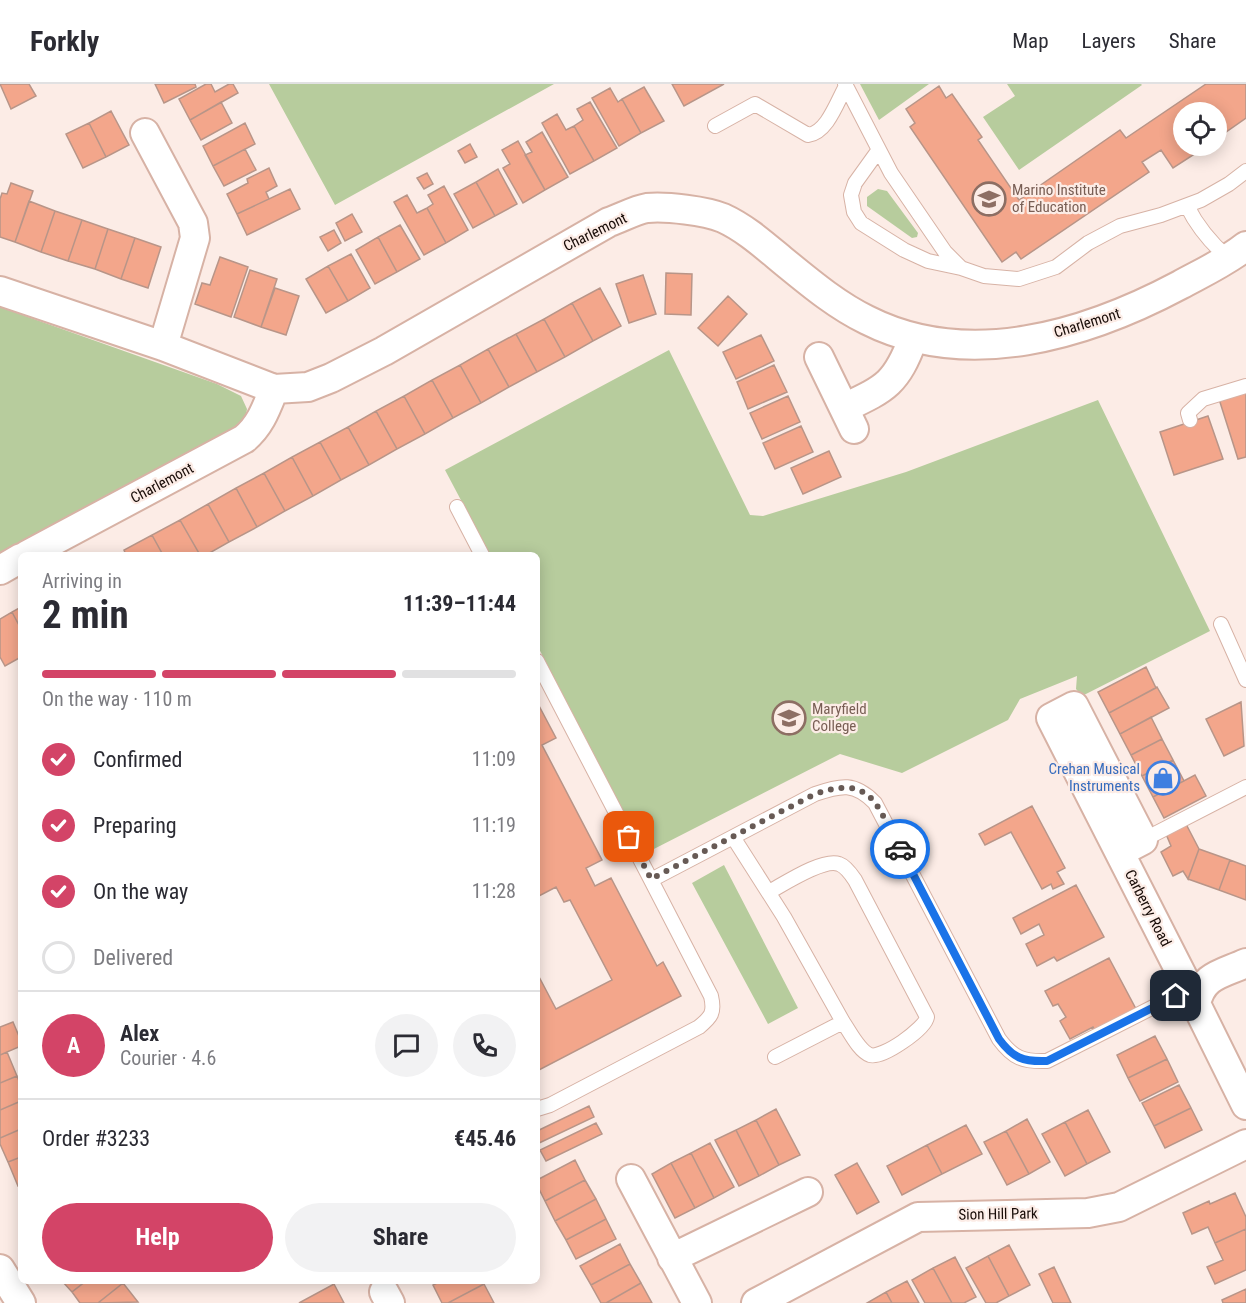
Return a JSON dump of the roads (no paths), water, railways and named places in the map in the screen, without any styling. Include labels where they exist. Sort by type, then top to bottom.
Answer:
[{"type":"street","points":[[145,133],[154,172],[193,223],[195,238],[163,346]]},
{"type":"street","name":"Charlemont","points":[[0,291],[163,346],[274,389],[308,387],[331,378],[384,351],[609,222],[646,208],[678,208],[723,218],[756,238],[818,289],[867,320],[913,339],[960,345],[1012,342],[1070,331],[1142,305],[1237,252]]},
{"type":"street","points":[[819,357],[849,419],[891,382],[901,368],[913,339]]},
{"type":"street","name":"Charlemont","points":[[33,552],[243,439],[255,430],[274,389]]},
{"type":"street","points":[[0,570],[18,560]]},
{"type":"street","name":"Carberry Road","points":[[1131,846],[1186,983],[1199,992]]},
{"type":"street","points":[[1246,963],[1205,982],[1196,1004],[1246,1105]]},
{"type":"street","name":"Sion Hill Park","points":[[756,1303],[918,1217],[963,1214],[1088,1213],[1119,1207],[1246,1144]]},
{"type":"street","points":[[631,1179],[697,1303]]},
{"type":"street","points":[[672,1258],[808,1192]]},
{"type":"street","points":[[0,1269],[21,1303]]},
{"type":"lane","points":[[715,126],[755,104],[808,135],[816,134],[822,128],[846,85]]},
{"type":"lane","points":[[846,85],[878,150],[945,252],[961,268]]},
{"type":"lane","points":[[878,150],[855,183],[851,195],[854,212],[861,223],[904,250],[928,261],[984,276],[1019,279],[1056,267],[1088,243],[1120,226],[1161,215],[1201,200],[1246,171]]},
{"type":"lane","points":[[1187,206],[1214,246],[1237,252]]},
{"type":"lane","points":[[1190,420],[1188,413],[1203,399],[1246,386]]},
{"type":"lane","points":[[457,507],[480,552]]},
{"type":"lane","points":[[1221,624],[1246,680]]},
{"type":"lane","points":[[540,667],[651,879],[714,1006],[711,1016],[699,1028],[540,1108]]},
{"type":"lane","points":[[651,879],[815,794],[848,786],[864,792],[875,803],[999,1039],[1009,1051],[1021,1059],[1032,1062],[1047,1061],[1176,996],[1199,992]]},
{"type":"lane","points":[[1131,846],[1246,787]]},
{"type":"lane","points":[[733,837],[769,892],[843,1022],[862,1049],[876,1056],[911,1037],[923,1026],[927,1017],[855,880],[842,864],[834,862],[821,865],[769,892]]},
{"type":"lane","points":[[775,1057],[843,1022]]},
{"type":"place","name":"Marino Institute of Education","points":[[989,199]]},
{"type":"place","name":"Maryfield College","points":[[789,718]]},
{"type":"place","name":"Crehan Musical Instruments","points":[[1163,778]]}]
